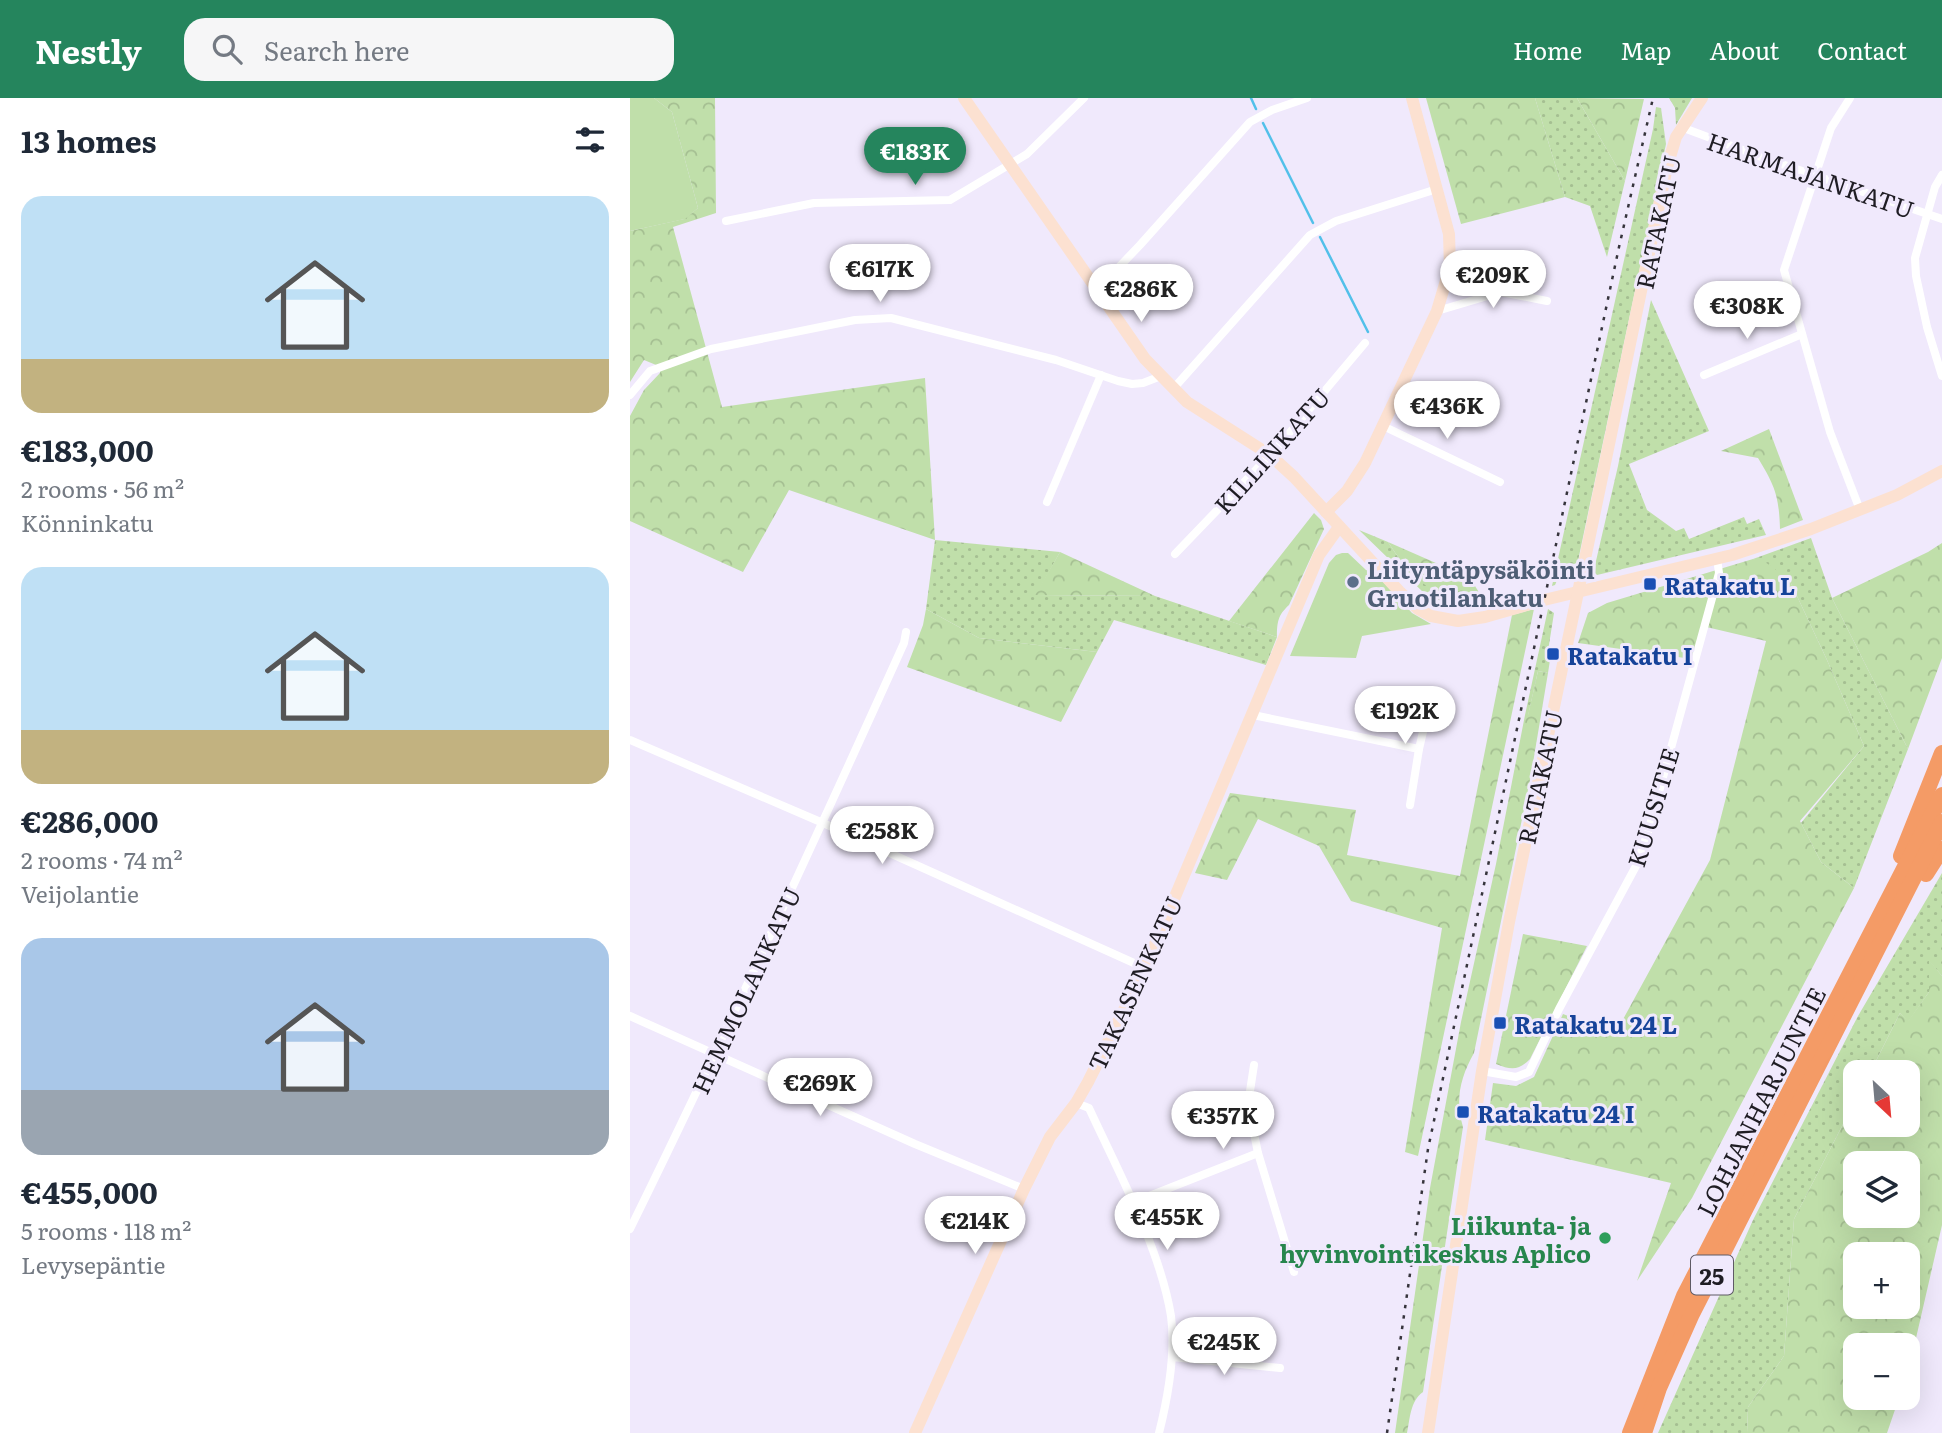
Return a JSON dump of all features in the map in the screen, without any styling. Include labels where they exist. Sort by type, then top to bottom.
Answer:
[{"type":"highway","points":[[1879,932],[1942,753]]},
{"type":"highway","name":"LOHJANHARJUNTIE","points":[[1644,1433],[1659,1388],[1691,1316],[1879,932],[1942,795]]},
{"type":"highway","name":"LOHJANHARJUNTIE","points":[[1630,1433],[1684,1296],[1879,932],[1942,822]]},
{"type":"highway","points":[[1879,932],[1942,849]]},
{"type":"highway","points":[[1619,1433],[1650,1358],[1668,1333]]},
{"type":"street","points":[[964,98],[1145,359],[1187,402],[1270,455],[1418,609],[1443,619],[1458,621],[1485,617],[1770,543],[1914,488],[1942,471]]},
{"type":"street","points":[[726,221],[814,203],[950,200],[1027,154],[1084,98]]},
{"type":"street","points":[[1097,290],[1250,122],[1272,110],[1307,98]]},
{"type":"street","points":[[1326,512],[1347,491],[1365,463],[1437,311],[1451,267],[1449,234],[1412,98]]},
{"type":"street","name":"RATAKATU","points":[[1427,1433],[1482,1071],[1510,916],[1667,167],[1681,127],[1702,98]]},
{"type":"street","points":[[1850,98],[1831,128],[1784,270],[1830,432],[1860,510]]},
{"type":"street","name":"HARMAJANKATU","points":[[1681,127],[1942,219]]},
{"type":"street","points":[[1942,174],[1935,187],[1915,258],[1927,327],[1942,376]]},
{"type":"street","points":[[1173,389],[1310,235],[1336,221],[1437,189]]},
{"type":"street","points":[[1437,311],[1501,292],[1547,301]]},
{"type":"street","points":[[630,395],[650,370],[712,349],[855,320],[891,318],[1056,360],[1132,384],[1161,376]]},
{"type":"street","points":[[1704,375],[1802,334]]},
{"type":"street","name":"KILLINKATU","points":[[1175,554],[1270,455],[1364,343]]},
{"type":"street","points":[[1047,502],[1101,375]]},
{"type":"street","points":[[1383,426],[1500,482]]},
{"type":"street","name":"TAKASENKATU","points":[[915,1433],[1024,1189],[1050,1137],[1076,1103],[1145,968],[1319,555],[1339,527]]},
{"type":"street","name":"KUUSITIE","points":[[1482,1071],[1516,1077],[1529,1072],[1559,1009],[1636,866],[1648,832],[1719,573],[1717,558]]},
{"type":"street","name":"HEMMOLANKATU","points":[[630,1229],[823,823],[904,643],[906,632]]},
{"type":"street","points":[[1410,805],[1419,748],[1432,693]]},
{"type":"street","points":[[1253,715],[1419,748]]},
{"type":"street","points":[[630,740],[823,823],[1145,968]]},
{"type":"street","points":[[630,1016],[915,1144],[1024,1189]]},
{"type":"street","points":[[1254,1066],[1248,1104],[1258,1153],[1294,1272]]},
{"type":"street","points":[[1076,1103],[1088,1108],[1133,1202],[1160,1276],[1171,1317],[1172,1357],[1159,1433]]},
{"type":"street","points":[[1133,1202],[1258,1153]]},
{"type":"street","points":[[1172,1357],[1280,1368]]},
{"type":"green space","points":[[630,98],[654,98],[672,112],[698,208],[685,219],[630,231]]},
{"type":"green space","points":[[654,98],[715,98],[716,213],[673,227],[722,407],[925,378],[935,540],[789,490],[743,572],[630,521],[630,416],[644,390],[660,373],[661,367],[644,360],[630,382],[630,231],[684,219],[698,208],[672,112]]},
{"type":"green space","points":[[1426,98],[1535,98],[1565,197],[1461,224]]},
{"type":"green space","points":[[1535,98],[1577,98],[1625,181],[1607,257],[1590,206],[1565,197]]},
{"type":"green space","points":[[1577,98],[1644,99],[1625,181]]},
{"type":"green space","points":[[1669,98],[1692,98],[1676,125],[1675,108]]},
{"type":"green space","points":[[1656,107],[1661,108],[1666,144],[1575,575],[1559,576],[1552,586],[1653,129]]},
{"type":"green space","points":[[1651,300],[1709,431],[1629,464],[1647,510],[1676,531],[1684,528],[1689,539],[1744,517],[1747,524],[1759,519],[1766,535],[1597,575],[1596,561]]},
{"type":"green space","points":[[1769,429],[1803,520],[1780,529],[1775,492],[1758,458],[1721,451]]},
{"type":"green space","points":[[1314,513],[1321,520],[1324,529],[1289,605],[1280,616],[1277,637],[1229,621]]},
{"type":"green space","points":[[1359,530],[1388,542],[1402,563],[1461,598],[1480,594],[1485,600],[1453,604],[1424,593]]},
{"type":"green space","points":[[1811,538],[1832,598],[1908,749],[1854,888],[1821,862],[1801,823],[1864,746],[1789,579],[1753,559]]},
{"type":"green space","points":[[935,540],[1060,552],[1036,595],[1155,596],[1277,637],[1266,665],[1114,620],[1097,652],[979,638],[926,609]]},
{"type":"green space","points":[[1388,542],[1470,578],[1480,594],[1450,595],[1426,585],[1406,567]]},
{"type":"green space","points":[[1942,543],[1942,658],[1908,749],[1832,598]]},
{"type":"green space","points":[[1060,552],[1155,596],[1035,595]]},
{"type":"green space","points":[[1342,553],[1348,553],[1366,570],[1375,573],[1412,613],[1431,624],[1362,636],[1356,658],[1290,656],[1329,563]]},
{"type":"green space","points":[[1753,559],[1765,562],[1789,579],[1864,746],[1800,821],[1821,862],[1854,888],[1692,1198],[1637,1281],[1671,1183],[1485,1140],[1493,1083],[1516,1086],[1534,1077],[1563,1014],[1615,1034],[1710,860],[1766,641],[1702,626],[1692,659],[1578,643],[1588,613],[1607,603]]},
{"type":"green space","points":[[926,609],[979,638],[1097,652],[1061,722],[907,667],[923,625]]},
{"type":"green space","points":[[1534,609],[1418,1156],[1405,1152],[1442,928],[1351,901],[1319,846],[1258,819],[1227,880],[1195,873],[1230,793],[1356,810],[1347,855],[1460,876],[1512,615]]},
{"type":"green space","points":[[1548,609],[1554,613],[1548,651],[1548,673],[1538,671],[1528,716],[1525,715]]},
{"type":"green space","points":[[1538,671],[1548,673],[1531,775],[1474,1053],[1460,1089],[1459,1108],[1463,1127],[1423,1392],[1413,1405],[1407,1433],[1395,1433],[1430,1188],[1461,1022],[1525,715],[1528,715]]},
{"type":"green space","points":[[1942,873],[1942,976],[1929,961],[1929,992],[1908,1022],[1900,1013],[1876,1060],[1843,1060],[1843,1124],[1794,1219],[1784,1356],[1748,1407],[1747,1433],[1658,1433],[1753,1220],[1858,1016]]},
{"type":"green space","points":[[1523,934],[1587,946],[1530,1059],[1522,1066],[1510,1068],[1496,1064]]},
{"type":"green space","points":[[1929,960],[1942,976],[1942,1225],[1917,1333],[1843,1333],[1843,1410],[1895,1410],[1887,1433],[1747,1433],[1748,1407],[1784,1356],[1794,1219],[1843,1124],[1843,1138],[1920,1138],[1920,1060],[1876,1060],[1900,1013],[1908,1021],[1929,992]]},
{"type":"waterway","points":[[1251,98],[1256,109]]},
{"type":"waterway","points":[[1263,123],[1313,223]]},
{"type":"waterway","points":[[1320,237],[1368,332]]},
{"type":"railway","points":[[1387,1433],[1428,1149],[1653,98]]},
{"type":"place","name":"Liityntäpysäköinti Gruotilankatu","points":[[1353,582]]},
{"type":"place","name":"Ratakatu L","points":[[1650,584]]},
{"type":"place","name":"Ratakatu I","points":[[1553,654]]},
{"type":"place","name":"Ratakatu 24 L","points":[[1500,1023]]},
{"type":"place","name":"Ratakatu 24 I","points":[[1463,1112]]},
{"type":"place","name":"Liikunta- ja hyvinvointikeskus Aplico","points":[[1605,1238]]}]
